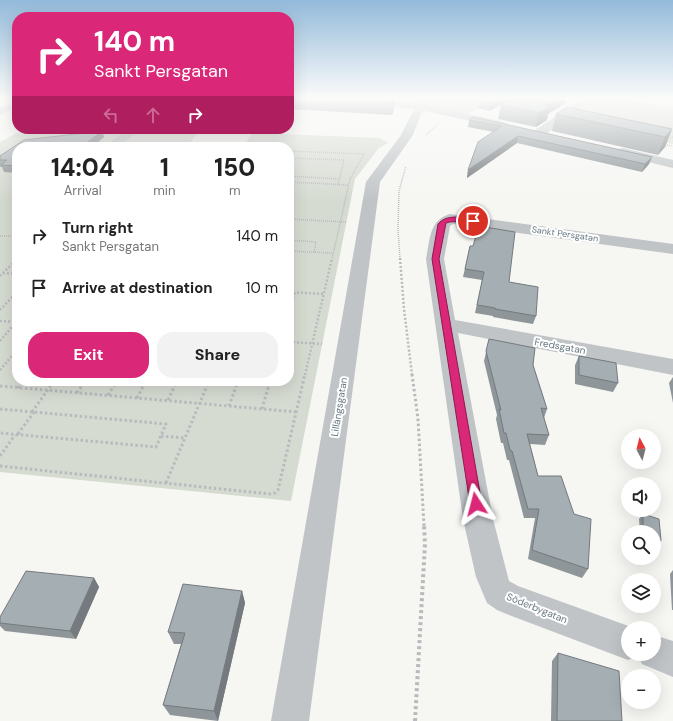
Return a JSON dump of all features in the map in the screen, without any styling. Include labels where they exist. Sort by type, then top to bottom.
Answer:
[{"type":"street","name":"Lillängsgatan","points":[[290,721],[373,182],[408,133]]},
{"type":"street","points":[[541,133],[554,136]]},
{"type":"street","points":[[116,142],[128,134]]},
{"type":"street","points":[[613,150],[673,164]]},
{"type":"street","name":"Söderbygatan","points":[[457,219],[450,219],[442,224],[435,259],[478,519],[492,577],[498,592],[509,599],[621,640]]},
{"type":"street","name":"Sankt Persgatan","points":[[457,219],[673,250]]},
{"type":"street","name":"Fredsgatan","points":[[447,325],[673,367]]},
{"type":"street","points":[[661,655],[673,659]]},
{"type":"path","points":[[422,139],[428,133]]},
{"type":"path","points":[[665,138],[673,137]]},
{"type":"path","points":[[659,143],[673,146]]},
{"type":"path","points":[[0,466],[270,494],[275,493],[280,485],[348,185],[364,154],[294,151]]},
{"type":"path","points":[[294,158],[344,160],[338,184]]},
{"type":"path","points":[[409,161],[399,191],[398,230],[404,309],[418,419],[425,544],[415,721]]},
{"type":"path","points":[[294,176],[339,179]]},
{"type":"path","points":[[294,182],[348,185]]},
{"type":"path","points":[[294,219],[346,222]]},
{"type":"path","points":[[0,236],[12,236]]},
{"type":"path","points":[[294,240],[316,242],[314,252]]},
{"type":"path","points":[[294,251],[333,253]]},
{"type":"path","points":[[0,276],[12,264]]},
{"type":"path","points":[[2,273],[12,274]]},
{"type":"path","points":[[294,296],[295,292],[324,294]]},
{"type":"path","points":[[0,310],[12,297]]},
{"type":"path","points":[[0,321],[12,322]]},
{"type":"path","points":[[0,340],[12,327]]},
{"type":"path","points":[[294,342],[322,344]]},
{"type":"path","points":[[0,370],[12,356]]},
{"type":"path","points":[[0,386],[297,412]]},
{"type":"path","points":[[0,456],[51,386]]},
{"type":"path","points":[[77,393],[82,386]]},
{"type":"path","points":[[108,396],[113,386]]},
{"type":"path","points":[[137,398],[143,386]]},
{"type":"path","points":[[168,401],[175,386]]},
{"type":"path","points":[[166,483],[207,386]]},
{"type":"path","points":[[229,406],[236,386]]},
{"type":"path","points":[[262,409],[269,386]]},
{"type":"path","points":[[0,409],[166,424],[156,447],[0,433]]},
{"type":"path","points":[[161,436],[185,438]]},
{"type":"shaded area","points":[[620,133],[673,133],[673,144]]},
{"type":"shaded area","points":[[15,134],[196,134],[191,142],[12,142],[12,386],[294,386],[294,142],[246,142],[251,134],[278,134],[380,138],[388,143],[379,148],[355,179],[291,501],[0,472],[0,142]]},
{"type":"building","points":[[492,133],[543,133],[652,157],[645,164],[518,136],[468,170],[478,142]]},
{"type":"building","points":[[644,133],[669,133],[665,137]]},
{"type":"building","points":[[76,134],[98,134],[88,142],[21,142],[24,140]]},
{"type":"building","points":[[12,148],[12,166],[1,165],[7,160],[0,160],[0,156]]},
{"type":"building","points":[[479,226],[515,232],[509,282],[538,287],[536,316],[477,305],[484,272],[465,269],[470,246],[473,246]]},
{"type":"building","points":[[489,339],[535,348],[533,365],[547,409],[541,408],[549,435],[527,434],[538,476],[561,476],[574,514],[591,519],[588,569],[532,550],[539,509],[528,509],[512,451],[510,450],[506,433],[504,433],[499,409],[501,410],[486,351]]},
{"type":"building","points":[[579,356],[616,363],[618,383],[579,375]]},
{"type":"building","points":[[643,517],[659,519],[660,525],[643,525]]},
{"type":"building","points":[[26,571],[94,578],[70,631],[0,623],[0,617]]},
{"type":"building","points":[[183,584],[242,591],[214,711],[163,705],[185,633],[168,632]]},
{"type":"building","points":[[558,653],[619,671],[622,721],[557,721]]},
{"type":"route","points":[[473,221],[450,219],[442,224],[435,259],[476,504]]}]
